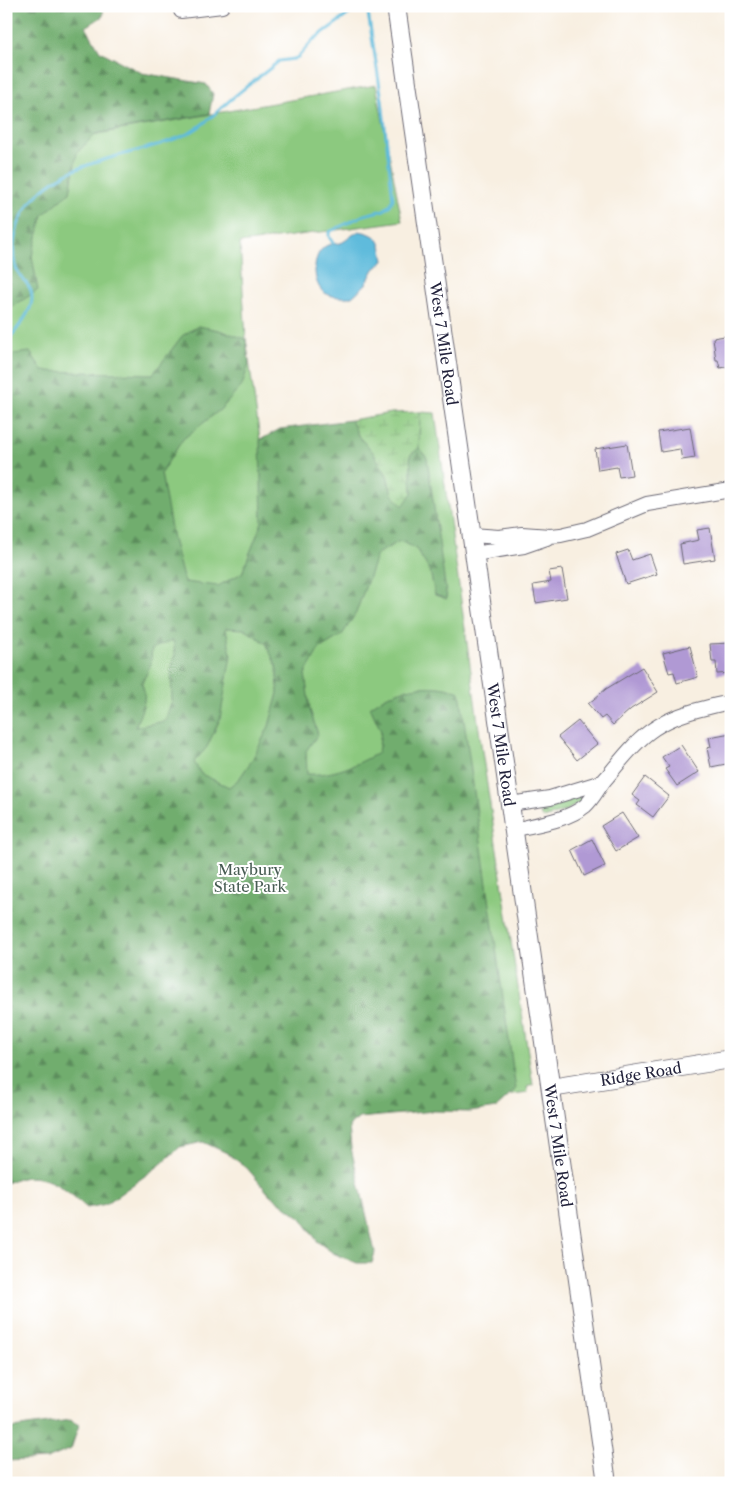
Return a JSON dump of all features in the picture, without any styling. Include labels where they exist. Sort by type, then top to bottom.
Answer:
[{"type":"street","points":[[181,11],[222,6]]},
{"type":"street","name":"West 7 Mile Road","points":[[396,6],[606,1483]]},
{"type":"street","points":[[474,554],[524,546],[550,536],[587,529],[647,504],[731,490]]},
{"type":"street","points":[[472,535],[499,537],[522,534],[550,536]]},
{"type":"street","points":[[513,830],[556,820],[583,807],[593,797],[602,782],[632,746],[659,724],[681,714],[731,703]]},
{"type":"street","points":[[510,804],[550,798],[602,782]]},
{"type":"street","name":"Ridge Road","points":[[551,1088],[731,1059]]},
{"type":"green space","points":[[6,6],[103,6],[103,16],[86,27],[100,51],[142,73],[206,84],[213,94],[209,114],[95,134],[77,153],[70,192],[43,215],[32,256],[38,290],[6,311]]},
{"type":"green space","name":"Maybury State Park","points":[[376,85],[402,221],[240,243],[246,339],[260,439],[420,414],[420,412],[435,413],[483,758],[533,1085],[527,1087],[528,1093],[6,1164],[6,150]]},
{"type":"green space","name":"Maybury State Park","points":[[198,326],[219,330],[246,339],[249,363],[242,386],[221,409],[183,439],[161,473],[173,539],[184,582],[218,586],[242,573],[262,522],[260,440],[280,429],[351,420],[359,437],[373,452],[387,475],[392,494],[412,493],[410,454],[419,448],[427,458],[447,599],[435,595],[430,571],[416,549],[400,541],[377,554],[356,613],[342,635],[319,649],[305,674],[310,710],[318,734],[306,751],[307,774],[335,771],[378,753],[381,731],[370,707],[380,700],[413,688],[437,687],[460,692],[516,1090],[496,1108],[470,1112],[434,1111],[359,1118],[349,1126],[351,1148],[375,1252],[372,1263],[357,1263],[333,1253],[318,1242],[301,1218],[269,1194],[247,1168],[227,1153],[203,1142],[180,1147],[160,1165],[106,1204],[87,1208],[60,1187],[41,1178],[30,1177],[6,1183],[6,355],[30,352],[43,371],[153,374],[182,336]],"holes":[[[226,628],[244,629],[266,643],[277,668],[278,693],[269,726],[252,760],[239,779],[229,787],[201,774],[194,762],[207,747],[220,719],[231,655]],[[173,640],[175,654],[171,671],[172,700],[165,721],[135,727],[143,706],[144,690],[142,684],[150,666],[152,649]]]},
{"type":"green space","points":[[420,412],[419,448],[410,455],[412,493],[403,506],[392,494],[387,475],[373,452],[359,437],[351,420],[391,413]]},
{"type":"green space","points":[[586,793],[589,795],[568,810],[544,818],[541,816],[540,807]]},
{"type":"green space","points":[[70,1420],[79,1425],[71,1449],[47,1459],[6,1461],[6,1429]]},
{"type":"water","points":[[359,231],[371,235],[378,240],[382,248],[384,261],[374,269],[366,284],[352,297],[328,295],[321,290],[316,279],[315,266],[318,254],[327,246],[343,242]]},
{"type":"building","points":[[731,335],[731,366],[720,368],[718,360],[716,360],[713,338]]},
{"type":"building","points":[[690,427],[695,458],[682,460],[680,449],[661,452],[658,432]]},
{"type":"building","points":[[627,444],[632,475],[619,477],[617,467],[598,470],[595,449]]},
{"type":"building","points":[[710,528],[715,559],[683,564],[680,544],[699,540],[697,530]]},
{"type":"building","points":[[628,550],[632,560],[650,554],[657,574],[626,584],[616,554]]},
{"type":"building","points":[[562,569],[567,598],[536,603],[533,585],[551,582],[549,571]]},
{"type":"building","points":[[731,643],[731,673],[717,674],[716,662],[712,662],[710,644]]},
{"type":"building","points":[[690,646],[698,677],[677,683],[674,672],[669,673],[663,653]]},
{"type":"building","points":[[642,667],[658,692],[631,709],[613,725],[605,716],[601,719],[588,704],[606,689]]},
{"type":"building","points":[[578,721],[597,744],[577,760],[558,737]]},
{"type":"building","points":[[731,733],[731,763],[711,767],[707,748],[711,747],[709,737]]},
{"type":"building","points":[[681,745],[699,772],[677,786],[665,769],[669,767],[662,757]]},
{"type":"building","points":[[645,777],[669,796],[653,817],[637,805],[640,801],[632,795]]},
{"type":"building","points":[[622,813],[638,838],[616,851],[601,826]]},
{"type":"building","points":[[592,839],[605,866],[584,876],[572,850]]},
{"type":"waterway","points":[[6,343],[27,315],[32,298],[30,288],[16,268],[14,260],[15,236],[20,220],[28,206],[43,189],[61,177],[82,167],[171,141],[191,132],[279,61],[298,57],[313,40],[360,6]]},
{"type":"waterway","points":[[333,243],[329,237],[329,232],[364,215],[384,210],[393,199],[382,100],[368,13],[365,6]]}]
